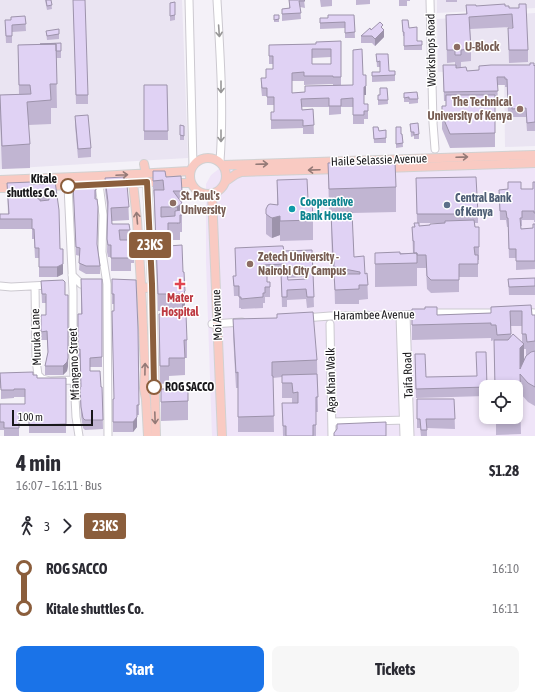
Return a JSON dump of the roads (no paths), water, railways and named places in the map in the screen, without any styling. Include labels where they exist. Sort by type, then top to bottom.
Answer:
[{"type":"main road","name":"Haile Selassie Avenue","points":[[35,187],[133,183],[146,178],[192,168],[200,159],[210,157],[221,163],[535,155]]},
{"type":"main road","points":[[221,163],[226,175],[226,181]]},
{"type":"main road","points":[[144,164],[152,275],[156,436]]},
{"type":"main road","name":"Haile Selassie Avenue","points":[[209,194],[220,190],[226,181],[242,172],[535,164]]},
{"type":"main road","points":[[192,168],[190,175],[191,183],[198,191],[209,194]]},
{"type":"main road","name":"Haile Selassie Avenue","points":[[0,180],[146,178],[191,183]]},
{"type":"main road","points":[[133,183],[137,220],[140,275],[139,285],[145,369],[144,388],[148,436]]},
{"type":"main road","points":[[0,188],[22,187]]},
{"type":"main road","name":"Moi Avenue","points":[[209,194],[222,436]]},
{"type":"main road","points":[[140,275],[144,272],[152,275]]},
{"type":"main road","points":[[139,285],[146,288],[152,286]]},
{"type":"main road","name":"Moi Avenue","points":[[215,323],[217,436]]},
{"type":"street","points":[[188,0],[192,168]]},
{"type":"street","points":[[217,0],[221,62],[221,163]]},
{"type":"street","name":"Workshops Road","points":[[430,0],[435,149]]},
{"type":"street","points":[[430,158],[435,149],[443,158]]},
{"type":"street","points":[[100,184],[103,215],[102,252],[107,284],[108,436]]},
{"type":"street","points":[[68,186],[72,275],[84,284],[73,292]]},
{"type":"street","name":"Mfangano Street","points":[[72,275],[64,284],[73,292],[73,358],[76,417],[79,436]]},
{"type":"street","points":[[0,286],[12,287],[57,285]]},
{"type":"street","name":"Muruka Lane","points":[[35,286],[36,360],[38,375],[42,379],[50,382],[74,380]]},
{"type":"street","name":"Harambee Avenue","points":[[299,319],[330,316],[438,313],[535,313]]},
{"type":"street","name":"Taifa Road","points":[[403,315],[406,420],[404,436]]},
{"type":"street","points":[[215,323],[246,322]]},
{"type":"street","name":"Aga Khan Walk","points":[[330,324],[332,436]]},
{"type":"street","points":[[332,422],[406,420]]},
{"type":"street","name":"Taifa Road","points":[[406,420],[410,436]]},
{"type":"place","name":"U-Block","points":[[457,47]]},
{"type":"place","name":"The Technical University of Kenya","points":[[520,109]]},
{"type":"place","name":"Kitale shuttles Co.","points":[[68,186]]},
{"type":"place","name":"St. Paul's University","points":[[173,203]]},
{"type":"place","name":"Central Bank of Kenya","points":[[447,205]]},
{"type":"place","name":"Cooperative Bank House","points":[[292,209]]},
{"type":"place","name":"Zetech University - Nairobi City Campus","points":[[250,264]]},
{"type":"place","name":"Mater Hospital","points":[[180,284]]},
{"type":"place","name":"ROG SACCO","points":[[154,387]]}]
